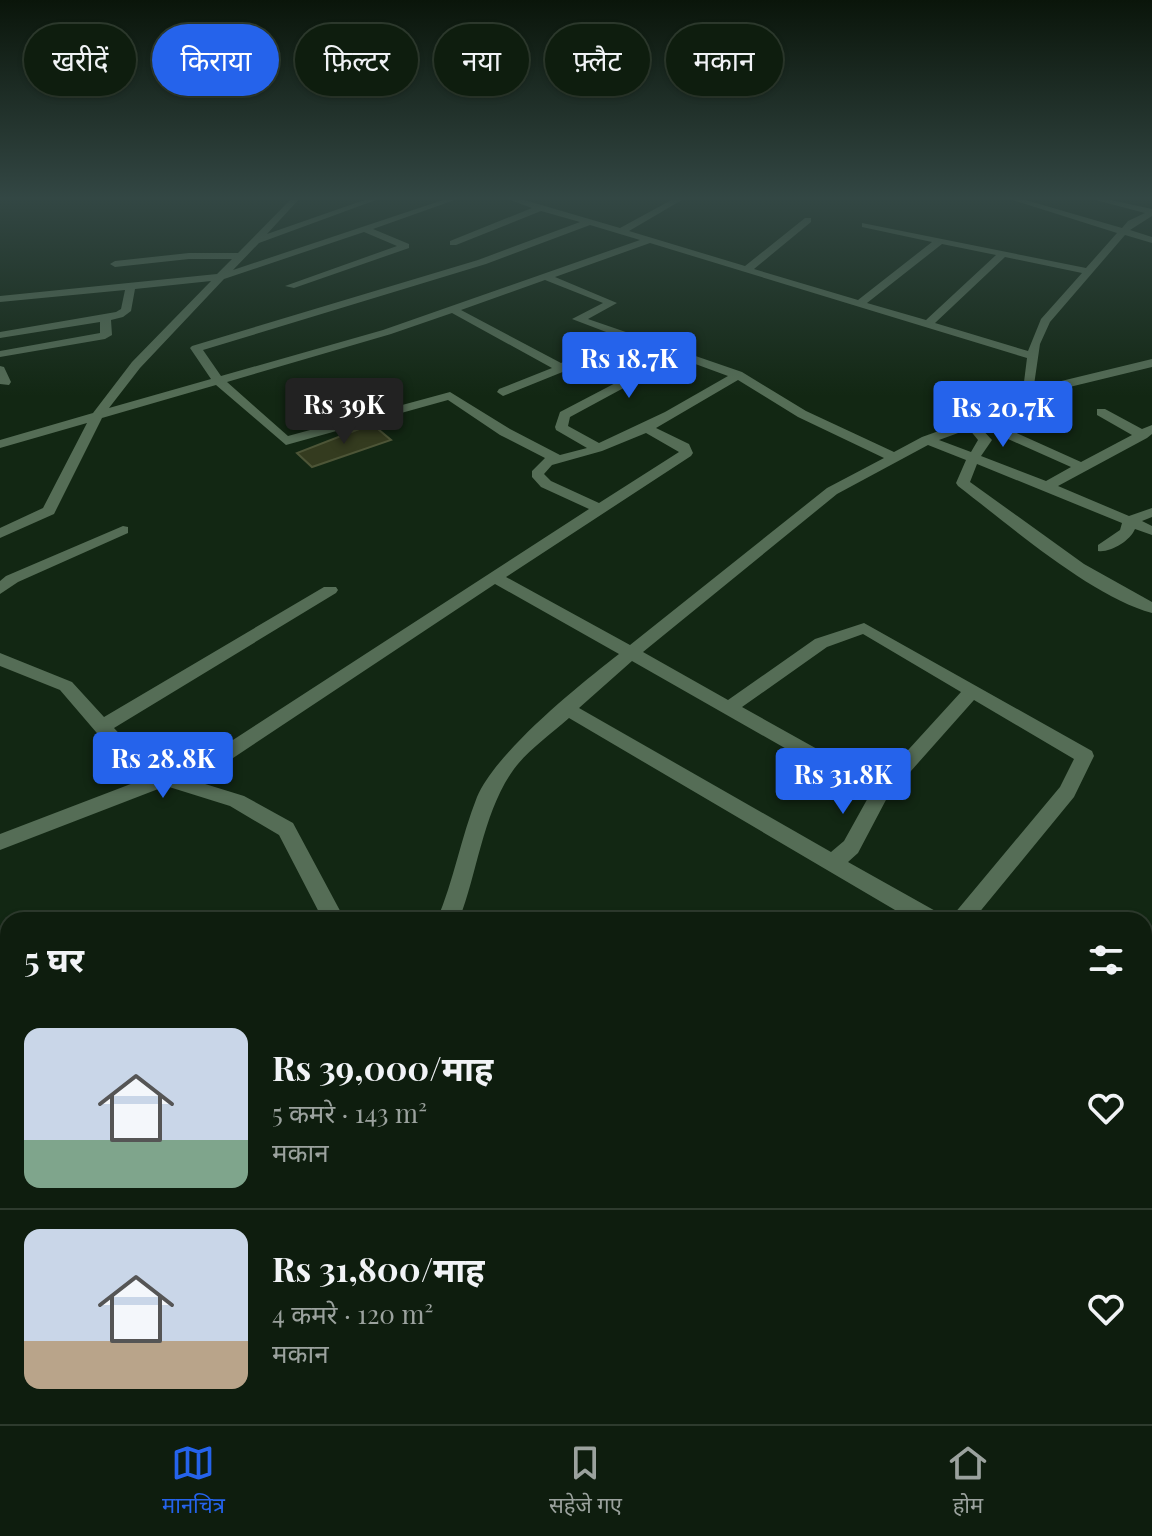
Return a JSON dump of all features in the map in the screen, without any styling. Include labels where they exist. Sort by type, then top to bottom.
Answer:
[{"type":"street","points":[[115,264],[120,263]]},
{"type":"street","points":[[0,534],[49,511],[97,416],[136,365],[233,263]]},
{"type":"street","points":[[0,299],[221,277],[261,263]]},
{"type":"street","points":[[290,286],[355,263]]},
{"type":"street","points":[[477,263],[196,348],[218,381],[286,441],[450,396],[505,432],[559,460]]},
{"type":"street","points":[[0,444],[454,310],[588,263]]},
{"type":"street","points":[[728,263],[1033,356]]},
{"type":"street","points":[[747,269],[754,263]]},
{"type":"street","points":[[860,303],[910,263]]},
{"type":"street","points":[[928,324],[993,263]]},
{"type":"street","points":[[1050,263],[1087,271]]},
{"type":"street","points":[[451,912],[487,797],[509,762],[632,651],[832,491],[927,440],[976,423],[1021,398],[1026,389],[1034,344],[1045,321],[1094,263]]},
{"type":"street","points":[[549,278],[612,303],[578,319],[738,375],[802,414],[894,457]]},
{"type":"street","points":[[0,335],[126,311],[131,284]]},
{"type":"street","points":[[454,310],[561,368]]},
{"type":"street","points":[[0,354],[101,337],[106,335],[105,317]]},
{"type":"street","points":[[503,392],[561,368],[625,334]]},
{"type":"street","points":[[597,448],[561,427],[564,415],[679,354]]},
{"type":"street","points":[[1026,389],[1049,388],[1152,363]]},
{"type":"street","points":[[600,509],[546,484],[537,474],[547,462],[579,456],[665,420],[738,375]]},
{"type":"street","points":[[1101,412],[1147,432]]},
{"type":"street","points":[[976,423],[985,440],[973,457],[963,483],[1032,534],[1131,599],[1152,608]]},
{"type":"street","points":[[976,423],[1081,467]]},
{"type":"street","points":[[0,842],[165,779],[205,767],[686,453],[684,447],[645,427]]},
{"type":"street","points":[[1047,486],[1147,432]]},
{"type":"street","points":[[927,440],[1152,531]]},
{"type":"street","points":[[1130,521],[1152,512]]},
{"type":"street","points":[[1103,548],[1127,532],[1130,521]]},
{"type":"street","points":[[0,589],[12,579],[123,530]]},
{"type":"street","points":[[495,577],[632,651],[880,793]]},
{"type":"street","points":[[102,726],[330,590]]},
{"type":"street","points":[[730,707],[821,643],[864,628],[1085,756],[1067,792],[967,912]]},
{"type":"street","points":[[0,659],[66,686],[121,748],[165,779],[237,801],[286,829],[330,912]]},
{"type":"street","points":[[833,862],[851,847],[880,793],[971,692]]},
{"type":"street","points":[[567,709],[917,912]]},
{"type":"building","points":[[372,424],[391,440],[312,467],[297,453]]}]
